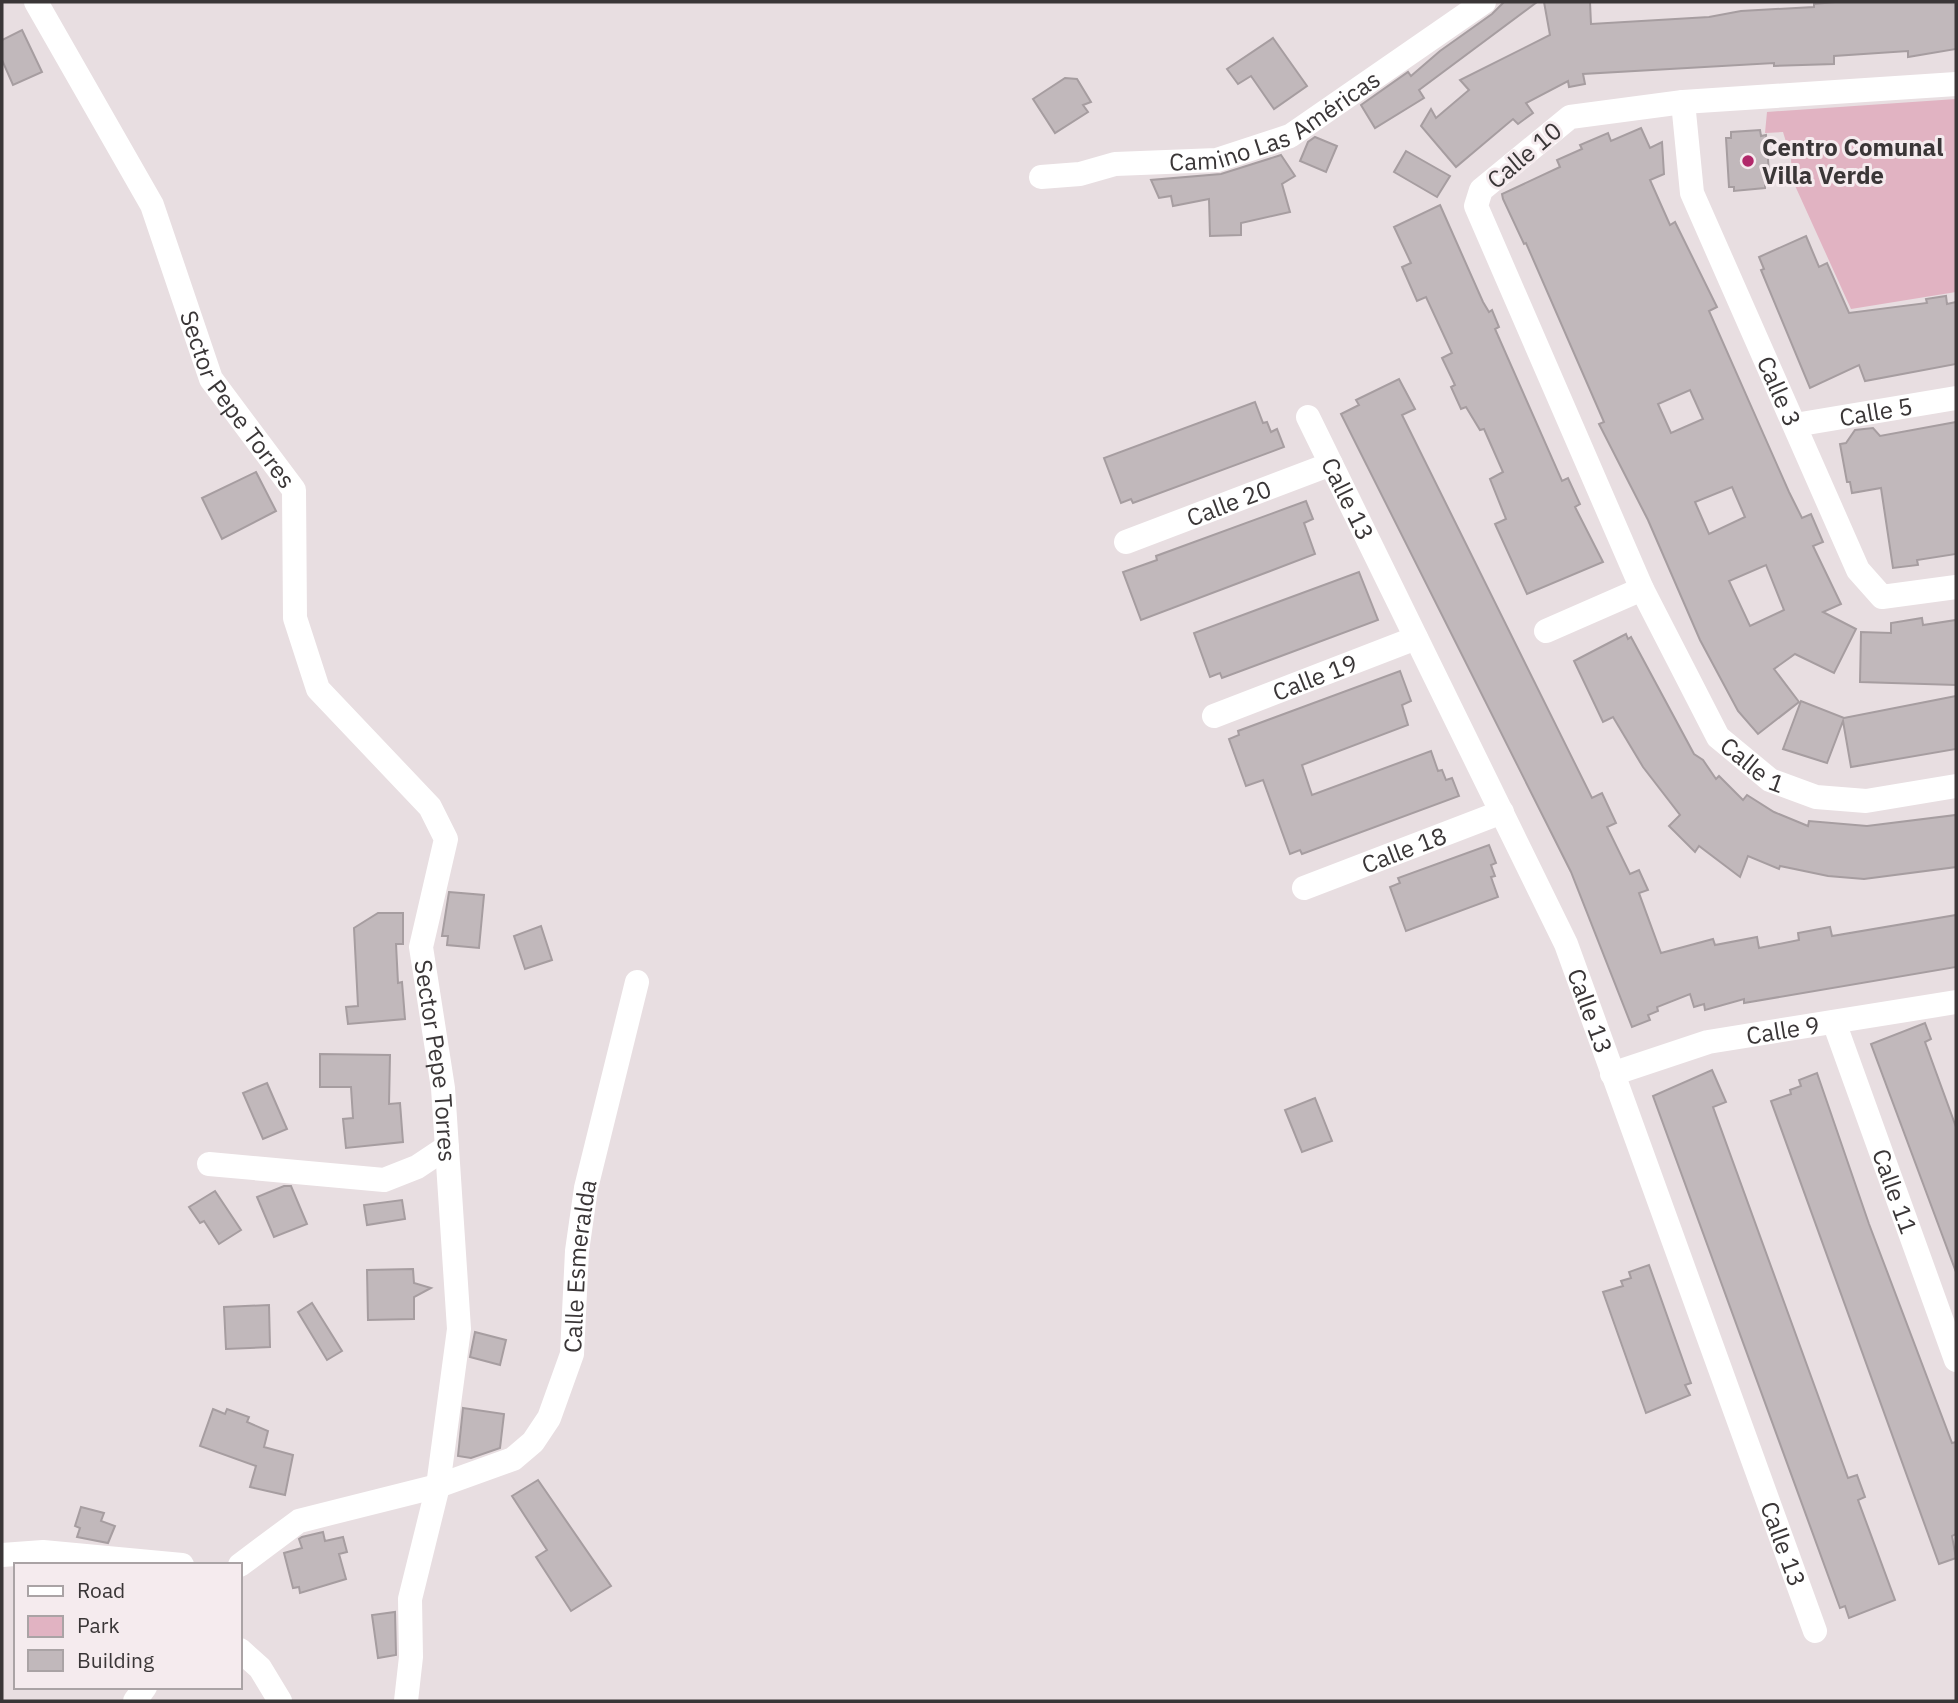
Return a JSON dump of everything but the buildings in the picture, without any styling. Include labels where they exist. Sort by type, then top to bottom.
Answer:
[{"type":"street","name":"Sector Pepe Torres","points":[[36,2],[152,205],[211,379],[294,490],[295,618],[318,689],[430,807],[446,839],[421,947],[443,1088],[459,1329],[438,1486],[410,1600],[411,1657],[406,1701]]},
{"type":"street","name":"Camino Las Américas","points":[[1041,177],[1080,174],[1115,163],[1217,160],[1290,136],[1484,2]]},
{"type":"street","name":"Calle 10","points":[[1642,589],[1476,206],[1481,190],[1570,117],[1682,102],[1956,84]]},
{"type":"street","name":"Calle 3","points":[[1682,102],[1692,193],[1858,570],[1882,597],[1956,587]]},
{"type":"street","name":"Calle 5","points":[[1795,425],[1956,398]]},
{"type":"street","name":"Calle 13","points":[[1308,417],[1566,944],[1815,1631]]},
{"type":"street","name":"Calle 20","points":[[1126,542],[1331,464]]},
{"type":"street","points":[[1546,631],[1642,589]]},
{"type":"street","name":"Calle 1","points":[[1642,589],[1718,737],[1770,780],[1816,797],[1866,800],[1956,786]]},
{"type":"street","name":"Calle 19","points":[[1214,716],[1416,638]]},
{"type":"street","name":"Calle 18","points":[[1304,888],[1502,813]]},
{"type":"street","name":"Calle Esmeralda","points":[[242,1564],[299,1521],[438,1486],[513,1459],[533,1442],[549,1418],[572,1354],[577,1251],[586,1188],[621,1036],[637,982]]},
{"type":"street","name":"Calle 9","points":[[1612,1074],[1708,1042],[1956,1002]]},
{"type":"street","name":"Calle 11","points":[[1834,1022],[1956,1360]]},
{"type":"street","points":[[209,1164],[384,1180],[417,1167],[447,1147]]},
{"type":"street","points":[[2,1555],[43,1552],[160,1563]]},
{"type":"street","points":[[242,1652],[260,1668],[280,1701]]},
{"type":"green space","points":[[1956,99],[1956,292],[1851,309],[1792,179],[1791,158],[1783,132],[1765,133],[1767,112]]},
{"type":"place","name":"Centro Comunal Villa Verde","points":[[1748,161]]}]
